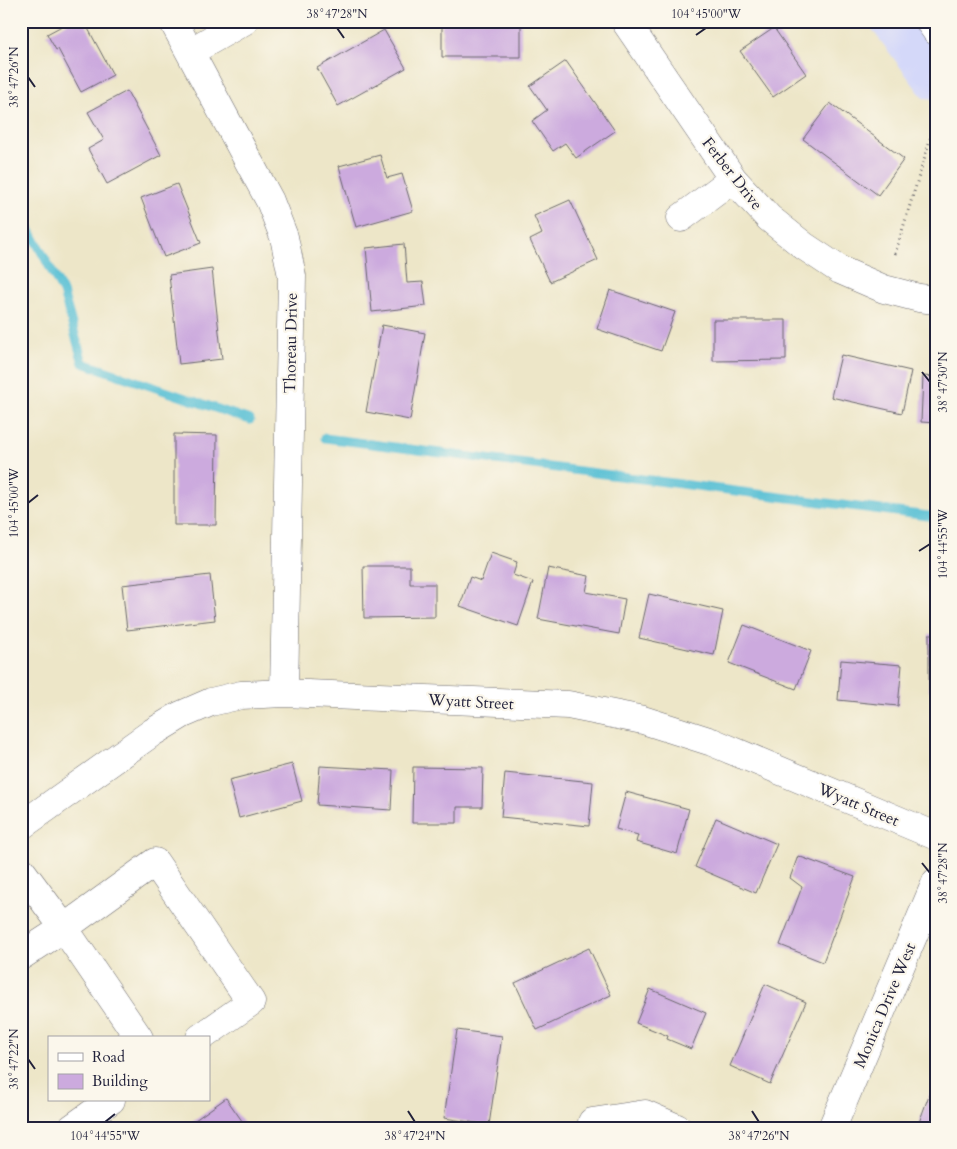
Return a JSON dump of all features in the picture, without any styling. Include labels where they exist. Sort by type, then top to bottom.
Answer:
[{"type":"street","name":"Thoreau Drive","points":[[173,21],[270,201],[284,238],[292,276],[284,693]]},
{"type":"street","points":[[190,52],[244,21]]},
{"type":"street","name":"Ferber Drive","points":[[626,21],[733,179],[768,218],[804,246],[840,270],[884,288],[936,300]]},
{"type":"street","points":[[929,21],[936,31]]},
{"type":"street","points":[[681,218],[733,179]]},
{"type":"street","name":"Wyatt Street","points":[[21,826],[153,732],[181,715],[211,702],[241,694],[284,693],[568,705],[643,720],[712,742],[936,836]]},
{"type":"street","points":[[21,956],[64,928],[155,862],[251,1002],[203,1036]]},
{"type":"street","points":[[21,870],[64,928],[138,1036]]},
{"type":"street","name":"Monica Drive West","points":[[832,1128],[936,882]]},
{"type":"street","points":[[72,1128],[108,1102]]},
{"type":"street","points":[[592,1122],[645,1114],[677,1128]]},
{"type":"path","points":[[895,254],[936,120]]},
{"type":"shaded area","points":[[866,21],[936,21],[936,99],[923,98]]},
{"type":"building","points":[[71,21],[84,21],[113,75],[81,92],[58,49],[56,50],[47,34]]},
{"type":"building","points":[[442,21],[521,21],[521,57],[442,57]]},
{"type":"building","points":[[774,28],[806,74],[773,97],[740,51]]},
{"type":"building","points":[[384,30],[406,68],[338,106],[317,68]]},
{"type":"building","points":[[566,61],[615,131],[576,158],[565,143],[553,151],[532,121],[547,110],[530,86]]},
{"type":"building","points":[[127,91],[161,155],[107,184],[88,149],[104,140],[88,112]]},
{"type":"building","points":[[830,103],[904,159],[878,195],[803,139]]},
{"type":"building","points":[[380,155],[387,178],[402,174],[413,211],[356,227],[339,166]]},
{"type":"building","points":[[177,184],[201,243],[164,257],[141,198]]},
{"type":"building","points":[[570,200],[598,260],[550,282],[530,240],[542,234],[534,216]]},
{"type":"building","points":[[404,244],[407,283],[423,282],[426,306],[372,312],[366,248]]},
{"type":"building","points":[[212,269],[222,359],[179,364],[169,275]]},
{"type":"building","points":[[610,290],[675,312],[661,351],[597,329]]},
{"type":"building","points":[[713,320],[786,320],[786,360],[713,361]]},
{"type":"building","points":[[382,325],[425,333],[410,420],[366,412]]},
{"type":"building","points":[[841,355],[911,371],[902,413],[831,397]]},
{"type":"building","points":[[923,376],[936,377],[936,423],[921,422]]},
{"type":"building","points":[[174,434],[217,435],[216,525],[174,525]]},
{"type":"building","points":[[491,553],[517,562],[513,575],[533,582],[518,626],[460,606],[470,577],[481,581]]},
{"type":"building","points":[[363,566],[410,566],[410,584],[435,584],[435,617],[364,618]]},
{"type":"building","points":[[548,568],[589,576],[586,592],[625,599],[619,634],[538,619]]},
{"type":"building","points":[[210,575],[215,620],[127,630],[122,585]]},
{"type":"building","points":[[649,594],[723,611],[714,655],[639,638]]},
{"type":"building","points":[[744,625],[811,651],[796,689],[729,663]]},
{"type":"building","points":[[929,634],[936,634],[936,691],[929,691]]},
{"type":"building","points":[[841,660],[902,665],[898,706],[838,700]]},
{"type":"building","points":[[292,764],[302,801],[239,818],[229,780]]},
{"type":"building","points":[[320,766],[393,770],[391,810],[317,805]]},
{"type":"building","points":[[413,767],[483,768],[482,807],[457,807],[457,823],[412,823]]},
{"type":"building","points":[[505,773],[593,782],[589,826],[501,817]]},
{"type":"building","points":[[626,792],[689,809],[677,854],[636,842],[638,835],[616,829]]},
{"type":"building","points":[[716,818],[777,844],[756,893],[695,867]]},
{"type":"building","points":[[798,856],[855,877],[823,962],[780,945],[802,887],[790,878]]},
{"type":"building","points":[[589,948],[611,995],[537,1030],[515,983]]},
{"type":"building","points":[[765,984],[806,1002],[770,1084],[730,1066]]},
{"type":"building","points":[[650,989],[706,1013],[691,1049],[667,1039],[668,1036],[636,1023]]},
{"type":"building","points":[[457,1030],[502,1036],[489,1125],[444,1118]]},
{"type":"building","points":[[936,1076],[936,1128],[917,1128]]},
{"type":"building","points":[[226,1098],[247,1128],[184,1128]]},
{"type":"waterway","points":[[21,214],[63,292],[83,363],[250,420]]},
{"type":"waterway","points":[[325,438],[936,517]]}]
